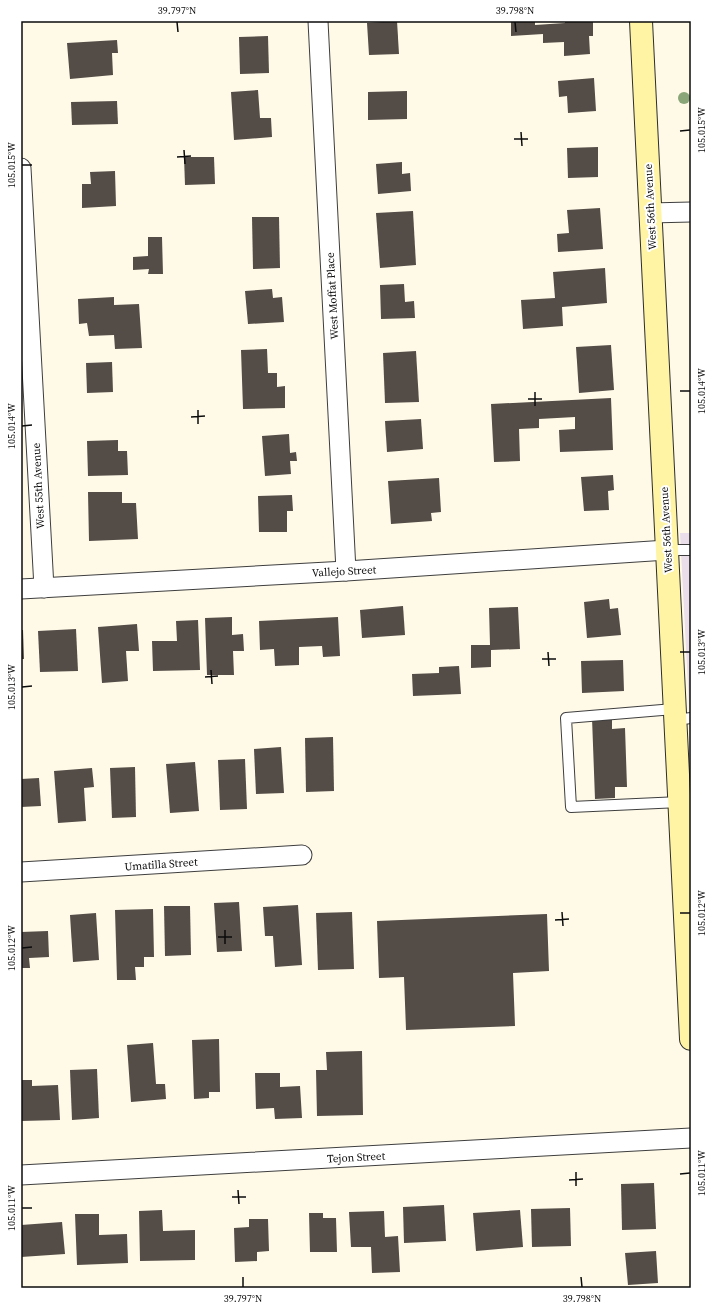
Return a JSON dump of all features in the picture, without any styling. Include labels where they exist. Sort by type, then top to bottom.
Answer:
[{"type":"street","name":"West Moffat Place","points":[[318,21],[346,571]]},
{"type":"street","name":"West 56th Avenue","points":[[641,21],[667,550],[680,715],[680,802],[691,1039]]},
{"type":"street","name":"West 55th Avenue","points":[[21,168],[44,588]]},
{"type":"street","points":[[650,213],[691,212]]},
{"type":"street","name":"Vallejo Street","points":[[21,590],[667,550]]},
{"type":"street","name":"Umatilla Street","points":[[21,872],[302,855]]},
{"type":"street","name":"Tejon Street","points":[[21,1175],[691,1138]]},
{"type":"lane","points":[[667,550],[691,550]]},
{"type":"lane","points":[[680,715],[566,718],[571,807],[680,802]]},
{"type":"shaded area","points":[[680,533],[691,533],[691,743]]},
{"type":"building","points":[[397,21],[399,54],[369,55],[367,23]]},
{"type":"building","points":[[511,21],[535,21],[535,25],[565,23],[565,21],[593,21],[593,36],[589,36],[590,54],[564,56],[564,42],[543,43],[543,34],[511,36]]},
{"type":"building","points":[[268,36],[269,73],[240,74],[239,37]]},
{"type":"building","points":[[117,40],[118,53],[112,53],[113,75],[70,79],[67,43]]},
{"type":"building","points":[[594,78],[596,111],[568,113],[567,96],[559,97],[558,81]]},
{"type":"building","points":[[258,90],[260,118],[271,118],[272,137],[234,140],[231,92]]},
{"type":"building","points":[[407,91],[407,119],[368,120],[368,92]]},
{"type":"building","points":[[117,101],[118,124],[72,125],[71,102]]},
{"type":"building","points":[[598,147],[598,177],[568,178],[567,148]]},
{"type":"building","points":[[184,157],[214,157],[215,184],[185,185]]},
{"type":"building","points":[[402,162],[402,174],[410,173],[411,191],[378,194],[376,164]]},
{"type":"building","points":[[115,171],[116,206],[82,208],[82,184],[91,184],[90,172]]},
{"type":"building","points":[[600,208],[603,249],[558,252],[557,234],[569,233],[567,210]]},
{"type":"building","points":[[413,211],[416,265],[380,268],[376,213]]},
{"type":"building","points":[[252,217],[279,217],[280,268],[253,269]]},
{"type":"building","points":[[148,237],[162,237],[163,274],[148,274],[149,269],[133,270],[133,257],[148,256]]},
{"type":"building","points":[[605,268],[607,303],[562,307],[563,326],[523,329],[521,300],[555,298],[553,272]]},
{"type":"building","points":[[404,284],[405,302],[414,301],[415,318],[381,319],[380,285]]},
{"type":"building","points":[[272,289],[273,298],[282,297],[284,322],[248,324],[245,291]]},
{"type":"building","points":[[114,297],[114,305],[139,304],[142,348],[115,349],[114,335],[89,336],[87,323],[79,324],[78,299]]},
{"type":"building","points":[[611,345],[614,390],[579,393],[576,347]]},
{"type":"building","points":[[267,349],[268,373],[277,373],[277,387],[285,386],[285,408],[243,409],[241,350]]},
{"type":"building","points":[[416,351],[419,402],[385,403],[383,353]]},
{"type":"building","points":[[112,362],[113,392],[87,393],[86,363]]},
{"type":"building","points":[[611,398],[613,450],[560,452],[559,430],[575,429],[575,417],[539,419],[539,428],[519,429],[520,461],[494,462],[491,404]]},
{"type":"building","points":[[421,419],[423,449],[387,452],[385,421]]},
{"type":"building","points":[[289,434],[290,453],[296,452],[297,461],[290,461],[291,474],[265,476],[262,436]]},
{"type":"building","points":[[118,440],[118,451],[127,451],[128,475],[88,476],[87,441]]},
{"type":"building","points":[[613,475],[614,490],[608,491],[609,510],[584,511],[581,477]]},
{"type":"building","points":[[439,478],[441,512],[431,513],[432,521],[391,524],[388,481]]},
{"type":"building","points":[[88,492],[122,492],[122,503],[136,503],[138,539],[89,541]]},
{"type":"building","points":[[292,495],[293,511],[287,511],[287,532],[259,532],[258,496]]},
{"type":"building","points":[[609,599],[610,609],[618,608],[621,635],[587,638],[584,602]]},
{"type":"building","points":[[403,606],[405,635],[362,638],[360,610]]},
{"type":"building","points":[[518,607],[520,649],[491,650],[491,667],[471,668],[471,645],[490,645],[489,608]]},
{"type":"building","points":[[232,617],[232,635],[243,634],[244,651],[233,651],[234,675],[207,675],[205,618]]},
{"type":"building","points":[[338,617],[340,656],[323,657],[322,646],[299,647],[299,665],[275,666],[274,649],[260,650],[259,621]]},
{"type":"building","points":[[198,620],[200,670],[153,671],[152,641],[177,641],[176,621]]},
{"type":"building","points":[[137,624],[139,651],[126,651],[128,681],[102,683],[98,627]]},
{"type":"building","points":[[76,629],[78,671],[40,672],[38,631]]},
{"type":"building","points":[[21,630],[23,630],[24,659],[21,659]]},
{"type":"building","points":[[623,660],[624,691],[582,693],[581,661]]},
{"type":"building","points":[[459,666],[461,694],[413,696],[412,674],[439,673],[439,667]]},
{"type":"building","points":[[592,718],[612,718],[612,729],[625,728],[627,787],[615,787],[615,798],[595,799]]},
{"type":"building","points":[[333,737],[334,791],[306,792],[305,738]]},
{"type":"building","points":[[281,747],[284,793],[256,794],[254,749]]},
{"type":"building","points":[[245,759],[247,809],[220,810],[218,760]]},
{"type":"building","points":[[195,762],[199,811],[170,813],[166,764]]},
{"type":"building","points":[[135,767],[136,817],[112,818],[110,768]]},
{"type":"building","points":[[92,768],[94,787],[84,788],[86,821],[58,823],[54,771]]},
{"type":"building","points":[[39,778],[41,806],[21,807],[21,779]]},
{"type":"building","points":[[239,902],[242,951],[217,952],[214,903]]},
{"type":"building","points":[[298,905],[302,965],[275,967],[273,936],[265,936],[263,907]]},
{"type":"building","points":[[164,906],[190,906],[191,955],[165,956]]},
{"type":"building","points":[[153,909],[154,957],[144,957],[144,967],[135,967],[136,980],[117,980],[115,910]]},
{"type":"building","points":[[352,912],[354,969],[318,970],[316,913]]},
{"type":"building","points":[[96,913],[99,960],[73,962],[70,915]]},
{"type":"building","points":[[547,914],[549,971],[513,973],[515,1026],[406,1030],[404,977],[379,978],[377,921]]},
{"type":"building","points":[[48,931],[49,957],[29,958],[30,968],[21,968],[21,932]]},
{"type":"building","points":[[219,1039],[220,1092],[209,1092],[209,1098],[194,1099],[192,1040]]},
{"type":"building","points":[[153,1043],[156,1084],[165,1084],[166,1099],[131,1102],[127,1045]]},
{"type":"building","points":[[362,1051],[363,1115],[317,1116],[316,1070],[327,1070],[326,1052]]},
{"type":"building","points":[[97,1069],[99,1118],[72,1120],[70,1070]]},
{"type":"building","points":[[255,1073],[280,1073],[280,1087],[300,1086],[302,1118],[275,1119],[274,1108],[256,1109]]},
{"type":"building","points":[[21,1080],[32,1080],[32,1086],[58,1085],[60,1120],[21,1121]]},
{"type":"building","points":[[654,1183],[656,1229],[622,1230],[621,1184]]},
{"type":"building","points":[[444,1205],[446,1241],[404,1243],[403,1207]]},
{"type":"building","points":[[570,1208],[571,1246],[532,1247],[531,1209]]},
{"type":"building","points":[[162,1210],[163,1231],[195,1230],[195,1260],[140,1261],[139,1211]]},
{"type":"building","points":[[520,1210],[523,1247],[476,1251],[473,1213]]},
{"type":"building","points":[[384,1211],[385,1237],[398,1236],[400,1272],[372,1273],[371,1247],[351,1247],[349,1212]]},
{"type":"building","points":[[309,1213],[323,1213],[323,1218],[336,1218],[337,1252],[310,1252]]},
{"type":"building","points":[[75,1214],[99,1214],[99,1235],[127,1234],[128,1263],[77,1265]]},
{"type":"building","points":[[249,1219],[268,1219],[269,1251],[257,1252],[257,1261],[235,1262],[234,1228],[249,1227]]},
{"type":"building","points":[[62,1222],[65,1254],[21,1257],[21,1225]]},
{"type":"building","points":[[656,1251],[658,1283],[628,1285],[625,1253]]}]
